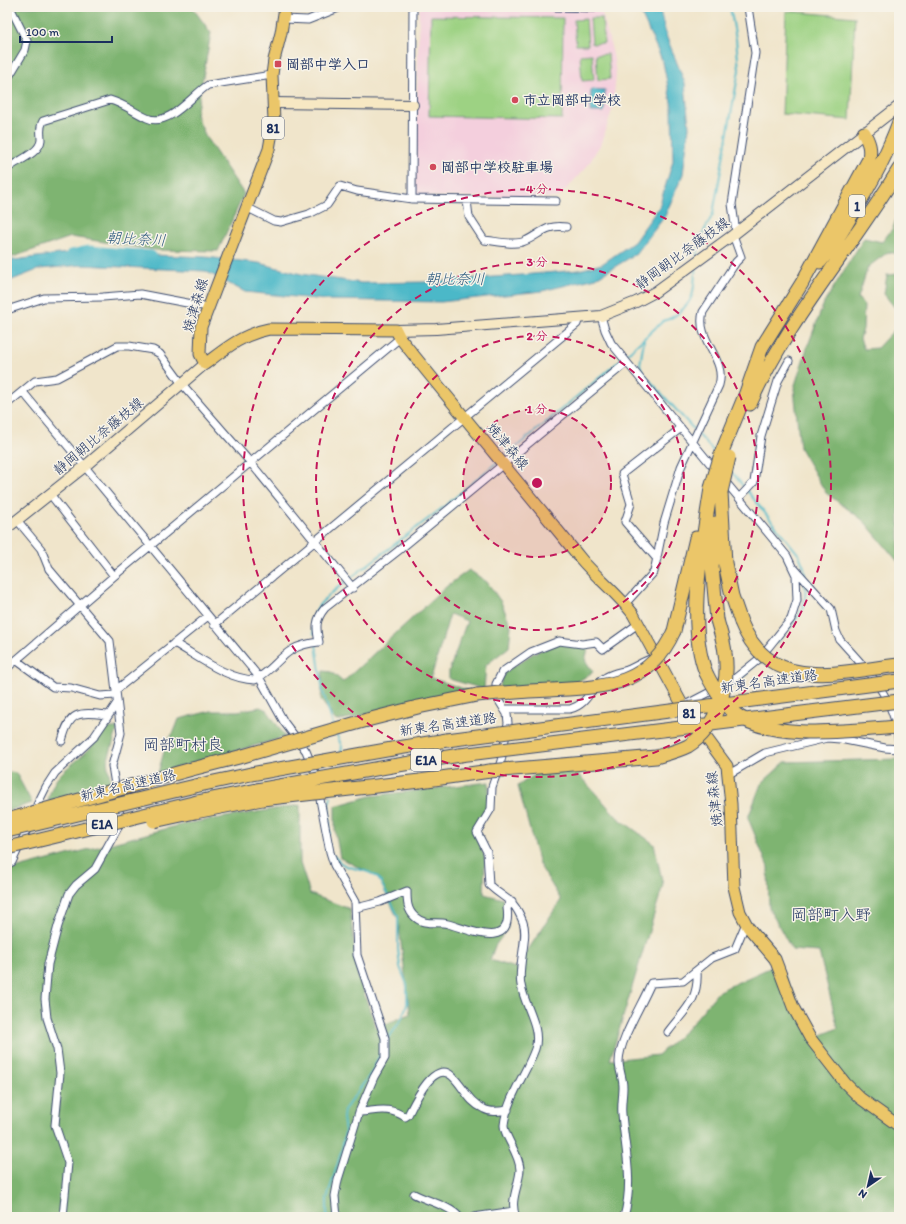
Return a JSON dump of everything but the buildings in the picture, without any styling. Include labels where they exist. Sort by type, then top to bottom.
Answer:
[{"type":"highway","name":"1","points":[[802,283],[833,245],[868,188],[886,155],[899,122]]},
{"type":"highway","points":[[864,133],[870,143],[871,151],[869,159],[802,283],[762,347],[725,456],[716,490],[698,576],[698,644],[706,673],[720,697],[733,712],[743,719],[761,726],[780,730],[812,731],[899,727]]},
{"type":"highway","points":[[725,456],[755,392],[875,192],[899,145]]},
{"type":"highway","points":[[823,280],[875,210],[899,169]]},
{"type":"highway","points":[[260,794],[420,781],[490,772],[656,757],[673,752],[692,743],[708,726],[723,691],[726,675],[725,652],[717,620],[713,579],[713,538],[716,490]]},
{"type":"highway","points":[[716,490],[725,563],[732,596],[741,622],[753,644],[764,657],[780,667],[794,672],[822,674],[899,665]]},
{"type":"highway","points":[[7,820],[418,707],[476,695],[589,687],[617,682],[646,669],[660,656],[674,631],[698,527],[716,490]]},
{"type":"highway","name":"新東名高速道路","points":[[7,831],[195,786],[392,748],[899,680]]},
{"type":"highway","name":"E1A","points":[[7,849],[196,807],[392,766],[460,755],[899,701]]},
{"type":"main road","name":"焼津森線","points":[[205,364],[200,354],[199,339],[209,303],[269,149],[274,121],[272,75],[284,20],[285,7]]},
{"type":"main road","points":[[274,103],[413,105]]},
{"type":"main road","name":"静岡朝比奈藤枝線","points":[[398,334],[436,329],[601,316],[646,298],[735,233],[899,106]]},
{"type":"main road","points":[[205,364],[234,341],[256,331],[269,329],[398,334]]},
{"type":"main road","name":"焼津森線","points":[[398,334],[464,418],[504,464],[585,563],[625,604],[638,624],[683,706],[722,757],[729,774],[734,887],[737,904],[746,923],[775,959],[798,1019],[844,1083],[860,1098],[895,1121],[899,1126]]},
{"type":"main road","name":"静岡朝比奈藤枝線","points":[[7,527],[84,467],[205,364]]},
{"type":"street","points":[[7,80],[25,50],[28,41],[10,7]]},
{"type":"street","points":[[284,20],[308,20],[342,7]]},
{"type":"street","points":[[412,199],[413,7]]},
{"type":"street","points":[[554,7],[594,8]]},
{"type":"street","points":[[625,604],[653,575],[672,496],[692,442],[721,379],[718,360],[706,340],[701,319],[703,312],[741,256],[735,233],[732,204],[755,53],[748,7]]},
{"type":"street","points":[[7,166],[11,166],[36,150],[41,141],[40,127],[43,121],[110,100],[121,104],[148,119],[157,119],[176,113],[199,91],[208,85],[272,75]]},
{"type":"street","points":[[246,208],[274,221],[281,222],[309,214],[327,205],[340,186],[357,191],[412,199],[556,201]]},
{"type":"street","points":[[467,200],[469,217],[484,240],[520,242],[546,228],[556,226],[566,227]]},
{"type":"street","points":[[7,310],[44,298],[103,297],[140,294],[209,303]]},
{"type":"street","points":[[601,316],[605,330],[626,363],[787,556],[793,567],[831,609],[836,631],[840,640],[881,687],[896,719],[899,749],[827,738],[765,753],[729,774]]},
{"type":"street","points":[[214,625],[577,324],[579,317]]},
{"type":"street","points":[[7,668],[398,334]]},
{"type":"street","points":[[7,404],[23,392],[35,380],[57,378],[117,346],[129,346],[153,350],[160,354],[182,384],[250,462],[353,588]]},
{"type":"street","points":[[739,498],[754,482],[761,436],[778,381],[789,361]]},
{"type":"street","points":[[174,643],[228,674],[243,680],[255,680],[290,650],[302,645],[319,642],[316,627],[320,614],[626,363]]},
{"type":"street","points":[[23,392],[214,625],[259,677],[284,722],[306,751],[314,773],[334,865],[355,902],[357,955],[384,1038],[385,1058],[374,1077],[359,1112],[338,1180],[335,1196],[337,1217]]},
{"type":"street","points":[[657,559],[625,522],[631,504],[622,474],[681,428]]},
{"type":"street","points":[[50,494],[114,576]]},
{"type":"street","points":[[17,520],[36,542],[49,570],[110,641],[121,733],[112,766],[122,822],[95,869],[76,885],[69,894],[58,926],[48,964],[45,999],[47,1018],[57,1049],[60,1073],[55,1125],[68,1163],[63,1217]]},
{"type":"street","points":[[683,706],[733,680],[745,671],[759,659],[791,619],[797,600],[797,582],[793,567]]},
{"type":"street","points":[[7,864],[12,862],[46,787],[55,773],[87,745],[108,715],[117,696],[174,643],[208,616]]},
{"type":"street","points":[[474,1217],[515,1214],[513,1202],[520,1169],[519,1160],[504,1127],[508,1110],[535,1048],[537,1036],[521,986],[519,970],[524,924],[512,901],[489,885],[487,852],[477,832],[491,809],[492,787],[501,761],[508,723],[507,714],[496,690],[496,684],[502,672],[531,652],[559,641],[582,644],[596,642],[603,649],[638,624]]},
{"type":"street","points":[[504,710],[570,709],[579,707],[586,701],[598,684],[606,677],[628,670],[655,656]]},
{"type":"street","points":[[16,660],[53,687],[71,688],[100,696],[117,696]]},
{"type":"street","points":[[62,741],[66,725],[71,718],[78,714],[108,715]]},
{"type":"street","points":[[356,908],[380,902],[407,891],[409,910],[422,922],[446,924],[490,935],[504,928],[508,924],[507,908],[512,901]]},
{"type":"street","points":[[624,1217],[629,1193],[628,1162],[622,1114],[623,1086],[619,1061],[626,1036],[651,983],[683,981],[712,958],[735,949],[746,923]]},
{"type":"street","points":[[668,1032],[692,1002],[696,991],[697,971]]},
{"type":"street","points":[[359,1112],[385,1109],[395,1110],[405,1117],[408,1115],[412,1104],[432,1078],[440,1072],[445,1072],[452,1076],[474,1103],[485,1110],[493,1112],[508,1110]]},
{"type":"street","points":[[414,1194],[437,1205],[448,1208],[459,1217]]},
{"type":"shaded area","name":"市立岡部中学校","points":[[422,7],[597,10],[602,13],[613,54],[616,74],[613,107],[602,142],[589,164],[558,198],[417,196],[415,194],[419,10]]},
{"type":"green space","points":[[7,7],[192,7],[211,33],[196,115],[207,139],[244,194],[218,251],[157,250],[71,237],[7,259]]},
{"type":"green space","points":[[786,11],[855,17],[850,120],[782,114]]},
{"type":"green space","points":[[431,16],[563,18],[562,119],[429,116]]},
{"type":"green space","points":[[590,18],[602,18],[604,43],[592,44]]},
{"type":"green space","points":[[586,19],[588,45],[576,45],[574,20]]},
{"type":"green space","points":[[592,54],[594,80],[582,81],[580,55]]},
{"type":"green space","points":[[608,54],[610,79],[598,80],[596,55]]},
{"type":"green space","points":[[899,211],[899,254],[888,252],[868,267],[858,298],[864,305],[863,329],[860,339],[864,349],[877,348],[897,327],[899,321],[899,563],[864,521],[826,493],[800,448],[794,388],[824,303],[864,238],[882,242],[893,228]]},
{"type":"green space","points":[[899,274],[899,313],[884,294],[887,275]]},
{"type":"green space","points":[[469,570],[487,582],[501,602],[511,626],[509,647],[486,665],[484,689],[449,679],[449,671],[467,621],[450,614],[431,678],[473,692],[336,721],[321,700],[323,671],[331,672],[343,682],[447,586]]},
{"type":"green space","points":[[564,641],[589,646],[585,660],[593,672],[574,684],[498,690],[505,672],[534,653]]},
{"type":"green space","points":[[260,707],[267,710],[285,737],[158,773],[167,741],[174,732],[179,719],[211,711],[238,711]]},
{"type":"green space","points":[[105,728],[118,728],[107,762],[111,784],[48,801],[54,783],[59,776],[90,748]]},
{"type":"green space","points":[[899,759],[899,1217],[7,1217],[7,871],[184,824],[300,805],[300,863],[310,894],[350,909],[357,973],[376,1028],[410,1014],[398,919],[378,877],[340,858],[335,830],[335,806],[371,796],[489,782],[489,807],[475,830],[485,858],[484,894],[503,899],[508,928],[495,946],[490,960],[516,968],[561,900],[539,864],[518,786],[539,773],[559,771],[577,773],[618,818],[654,844],[663,885],[610,1060],[658,1055],[687,1029],[719,991],[778,964],[817,1037],[838,1028],[819,952],[792,950],[769,908],[768,867],[748,818],[761,784],[785,762]]},
{"type":"green space","points":[[7,772],[16,773],[32,803],[7,811]]},
{"type":"water","points":[[638,7],[659,7],[667,38],[685,83],[689,127],[683,174],[665,216],[636,254],[596,278],[542,291],[441,302],[326,300],[245,292],[205,271],[82,265],[40,269],[7,282],[7,261],[75,252],[205,257],[259,263],[301,274],[361,283],[425,282],[521,275],[579,270],[602,264],[634,242],[659,207],[673,161],[672,107],[663,62]]},
{"type":"water","points":[[591,89],[605,90],[604,112],[590,112]]},
{"type":"waterway","points":[[697,257],[700,239],[713,214],[739,70],[736,39],[730,7]]},
{"type":"waterway","name":"朝比奈川","points":[[71,255],[88,251],[151,256]]},
{"type":"waterway","points":[[503,458],[617,363],[663,321],[680,312],[690,300],[693,293],[696,267]]},
{"type":"waterway","points":[[644,340],[640,365],[643,373],[716,454]]},
{"type":"waterway","points":[[349,579],[445,506],[496,463]]},
{"type":"waterway","points":[[731,471],[799,555],[804,567],[805,576]]},
{"type":"waterway","points":[[314,634],[313,624],[317,609],[326,598],[345,582]]},
{"type":"waterway","points":[[777,642],[794,622],[802,609],[805,584]]},
{"type":"waterway","points":[[316,644],[323,692],[333,725]]},
{"type":"waterway","points":[[730,687],[748,672]]},
{"type":"waterway","points":[[336,733],[342,747],[341,754]]},
{"type":"waterway","points":[[330,834],[329,804],[331,797]]},
{"type":"waterway","points":[[334,856],[344,865],[372,873],[380,881],[388,896]]},
{"type":"waterway","points":[[387,1041],[402,1018],[407,1004],[407,985],[400,967],[398,949],[398,916],[390,900]]},
{"type":"waterway","points":[[327,1217],[327,1199],[342,1149],[345,1132],[343,1118],[344,1110],[372,1072],[382,1050]]},
{"type":"place","name":"岡部中学入口","points":[[278,64]]},
{"type":"place","name":"市立岡部中学校","points":[[515,100]]},
{"type":"place","name":"岡部中学校駐車場","points":[[433,167]]},
{"type":"district","name":"岡部町村良","points":[[183,744]]},
{"type":"district","name":"岡部町入野","points":[[831,914]]}]
